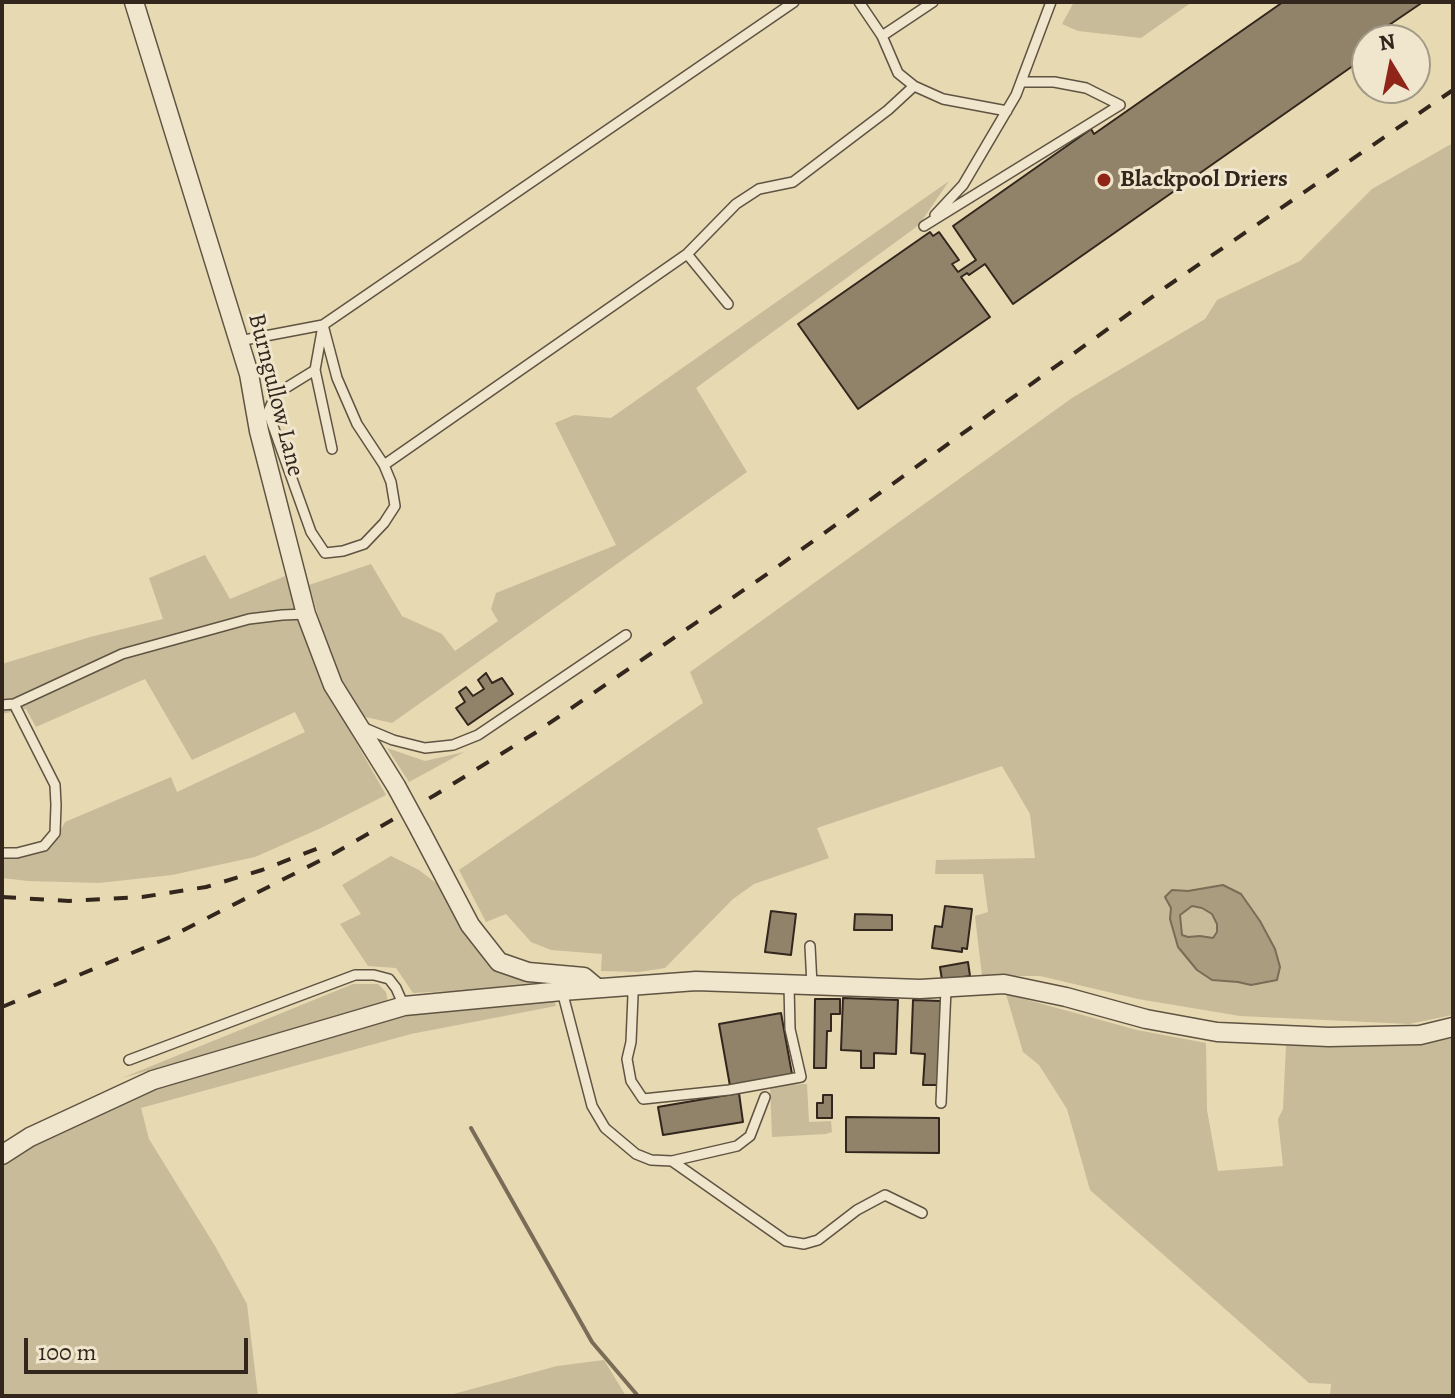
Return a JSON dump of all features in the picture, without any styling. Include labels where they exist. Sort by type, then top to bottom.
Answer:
[{"type":"street","name":"Burngullow Lane","points":[[134,2],[249,374],[259,431],[306,614],[333,685],[396,786],[470,925],[499,962],[528,972],[584,977],[597,988]]},
{"type":"street","points":[[2,1155],[30,1137],[153,1080],[404,1006],[562,991],[696,981],[920,989],[1004,984],[1146,1019],[1217,1032],[1329,1037],[1405,1036],[1453,1027]]},
{"type":"lane","points":[[238,341],[323,325],[794,2]]},
{"type":"lane","points":[[859,2],[882,36],[898,73],[914,86],[943,99],[1007,111]]},
{"type":"lane","points":[[882,36],[933,2]]},
{"type":"lane","points":[[1021,82],[1054,82],[1086,88],[1120,105],[924,226],[963,185],[1007,111],[1051,2]]},
{"type":"lane","points":[[384,465],[687,254],[736,204],[759,189],[793,182],[888,110],[914,86]]},
{"type":"lane","points":[[687,254],[728,304]]},
{"type":"lane","points":[[323,325],[315,370],[332,449]]},
{"type":"lane","points":[[315,370],[276,394],[268,412],[311,532],[325,553],[364,544],[395,506],[384,465],[357,424],[337,378],[323,325]]},
{"type":"lane","points":[[2,705],[14,704],[122,654],[249,619],[306,614]]},
{"type":"lane","points":[[358,726],[425,748],[453,745],[478,735],[626,635]]},
{"type":"lane","points":[[2,853],[17,853],[44,846],[55,833],[55,785],[14,704]]},
{"type":"lane","points":[[810,946],[812,985]]},
{"type":"lane","points":[[129,1060],[355,975],[389,979],[404,1006]]},
{"type":"lane","points":[[628,986],[633,995],[627,1059],[631,1081],[643,1099],[729,1090],[801,1077],[790,1029],[789,985]]},
{"type":"lane","points":[[941,1103],[946,989]]},
{"type":"lane","points":[[562,991],[592,1106],[605,1128],[636,1154],[651,1160],[672,1161],[737,1146],[750,1136],[765,1097]]},
{"type":"lane","points":[[672,1161],[786,1241],[804,1244],[818,1240],[857,1210],[885,1195],[922,1213]]},
{"type":"shaded area","points":[[1074,2],[1192,2],[1141,38],[1078,31],[1062,24]]},
{"type":"shaded area","points":[[1453,143],[1453,1015],[1409,1024],[1240,1016],[1138,999],[1040,976],[982,976],[975,916],[988,912],[983,874],[935,874],[936,860],[1035,858],[1030,814],[1002,766],[817,828],[829,858],[754,884],[733,899],[665,968],[639,972],[601,971],[602,954],[551,950],[531,942],[506,914],[486,922],[459,870],[703,703],[690,672],[1072,398],[1205,319],[1217,300],[1300,261],[1372,189]]},
{"type":"shaded area","points":[[949,181],[919,225],[696,388],[747,472],[392,723],[361,716],[333,665],[309,585],[371,564],[402,616],[442,634],[455,651],[498,621],[491,609],[496,593],[616,545],[555,423],[574,415],[611,418]]},
{"type":"shaded area","points":[[205,555],[230,599],[285,576],[302,627],[335,705],[386,795],[255,857],[172,875],[99,883],[2,878],[2,859],[52,846],[65,822],[171,777],[177,792],[305,732],[295,712],[192,760],[145,679],[36,727],[26,709],[2,714],[2,664],[163,619],[149,578]]},
{"type":"shaded area","points":[[387,748],[425,761],[464,752],[409,782]]},
{"type":"shaded area","points":[[391,856],[419,870],[444,889],[484,957],[555,980],[413,993],[396,968],[368,966],[340,924],[361,914],[342,885]]},
{"type":"shaded area","points":[[1223,885],[1241,894],[1275,949],[1280,967],[1277,980],[1251,985],[1212,980],[1197,970],[1178,947],[1170,919],[1171,908],[1165,897],[1172,890],[1188,891]],"holes":[[[1192,906],[1212,914],[1217,924],[1213,938],[1182,935],[1180,915]]]},
{"type":"shaded area","points":[[353,984],[378,984],[386,992],[388,1002],[122,1078]]},
{"type":"shaded area","points":[[1006,994],[1137,1030],[1206,1043],[1207,1110],[1218,1171],[1283,1166],[1278,1119],[1283,1109],[1286,1045],[1409,1044],[1453,1038],[1453,1396],[1330,1396],[1331,1384],[1309,1383],[1090,1190],[1067,1109],[1039,1065],[1023,1052]]},
{"type":"shaded area","points":[[554,1000],[556,1006],[411,1034],[141,1108],[149,1139],[247,1304],[258,1396],[2,1396],[2,1165],[47,1134],[158,1089],[390,1016]]},
{"type":"shaded area","points":[[807,1084],[809,1122],[831,1121],[832,1132],[772,1137],[770,1085]]},
{"type":"shaded area","points":[[604,1360],[626,1396],[446,1396],[557,1366]]},
{"type":"building","name":"Blackpool Driers","points":[[1283,2],[1423,2],[1391,24],[1351,24],[1351,67],[1013,304],[985,264],[961,277],[990,317],[858,409],[798,324],[930,232],[933,236],[939,232],[959,260],[952,264],[958,272],[976,260],[953,226],[1091,129],[1094,134]]},
{"type":"building","points":[[486,673],[492,683],[502,678],[513,694],[468,725],[456,708],[465,702],[459,692],[466,687],[473,696],[484,689],[478,680]]},
{"type":"building","points":[[945,906],[972,909],[967,949],[962,948],[962,952],[932,948],[935,926],[942,927]]},
{"type":"building","points":[[771,911],[796,914],[791,955],[765,952]]},
{"type":"building","points":[[855,914],[892,915],[892,930],[854,930]]},
{"type":"building","points":[[968,962],[970,976],[942,980],[940,967]]},
{"type":"building","points":[[843,998],[898,1000],[896,1054],[874,1053],[874,1068],[861,1068],[861,1051],[841,1050]]},
{"type":"building","points":[[815,999],[840,999],[840,1014],[831,1014],[831,1031],[827,1031],[826,1068],[814,1068]]},
{"type":"building","points":[[913,1000],[941,1001],[939,1085],[923,1085],[925,1054],[911,1053]]},
{"type":"building","points":[[781,1013],[792,1074],[730,1086],[719,1024]]},
{"type":"building","points":[[739,1093],[743,1122],[663,1135],[658,1107]]},
{"type":"building","points":[[823,1095],[832,1095],[832,1118],[817,1118],[817,1103],[823,1103]]},
{"type":"building","points":[[846,1117],[939,1118],[939,1153],[846,1152]]},
{"type":"waterway","points":[[471,1128],[592,1342],[638,1396]]},
{"type":"railway","points":[[2,1007],[168,938],[333,854],[535,733],[773,570],[1166,287],[1453,90]]},
{"type":"railway","points":[[2,897],[69,901],[142,897],[206,887],[262,870],[329,844]]},
{"type":"place","name":"Blackpool Driers","points":[[1104,180]]}]
